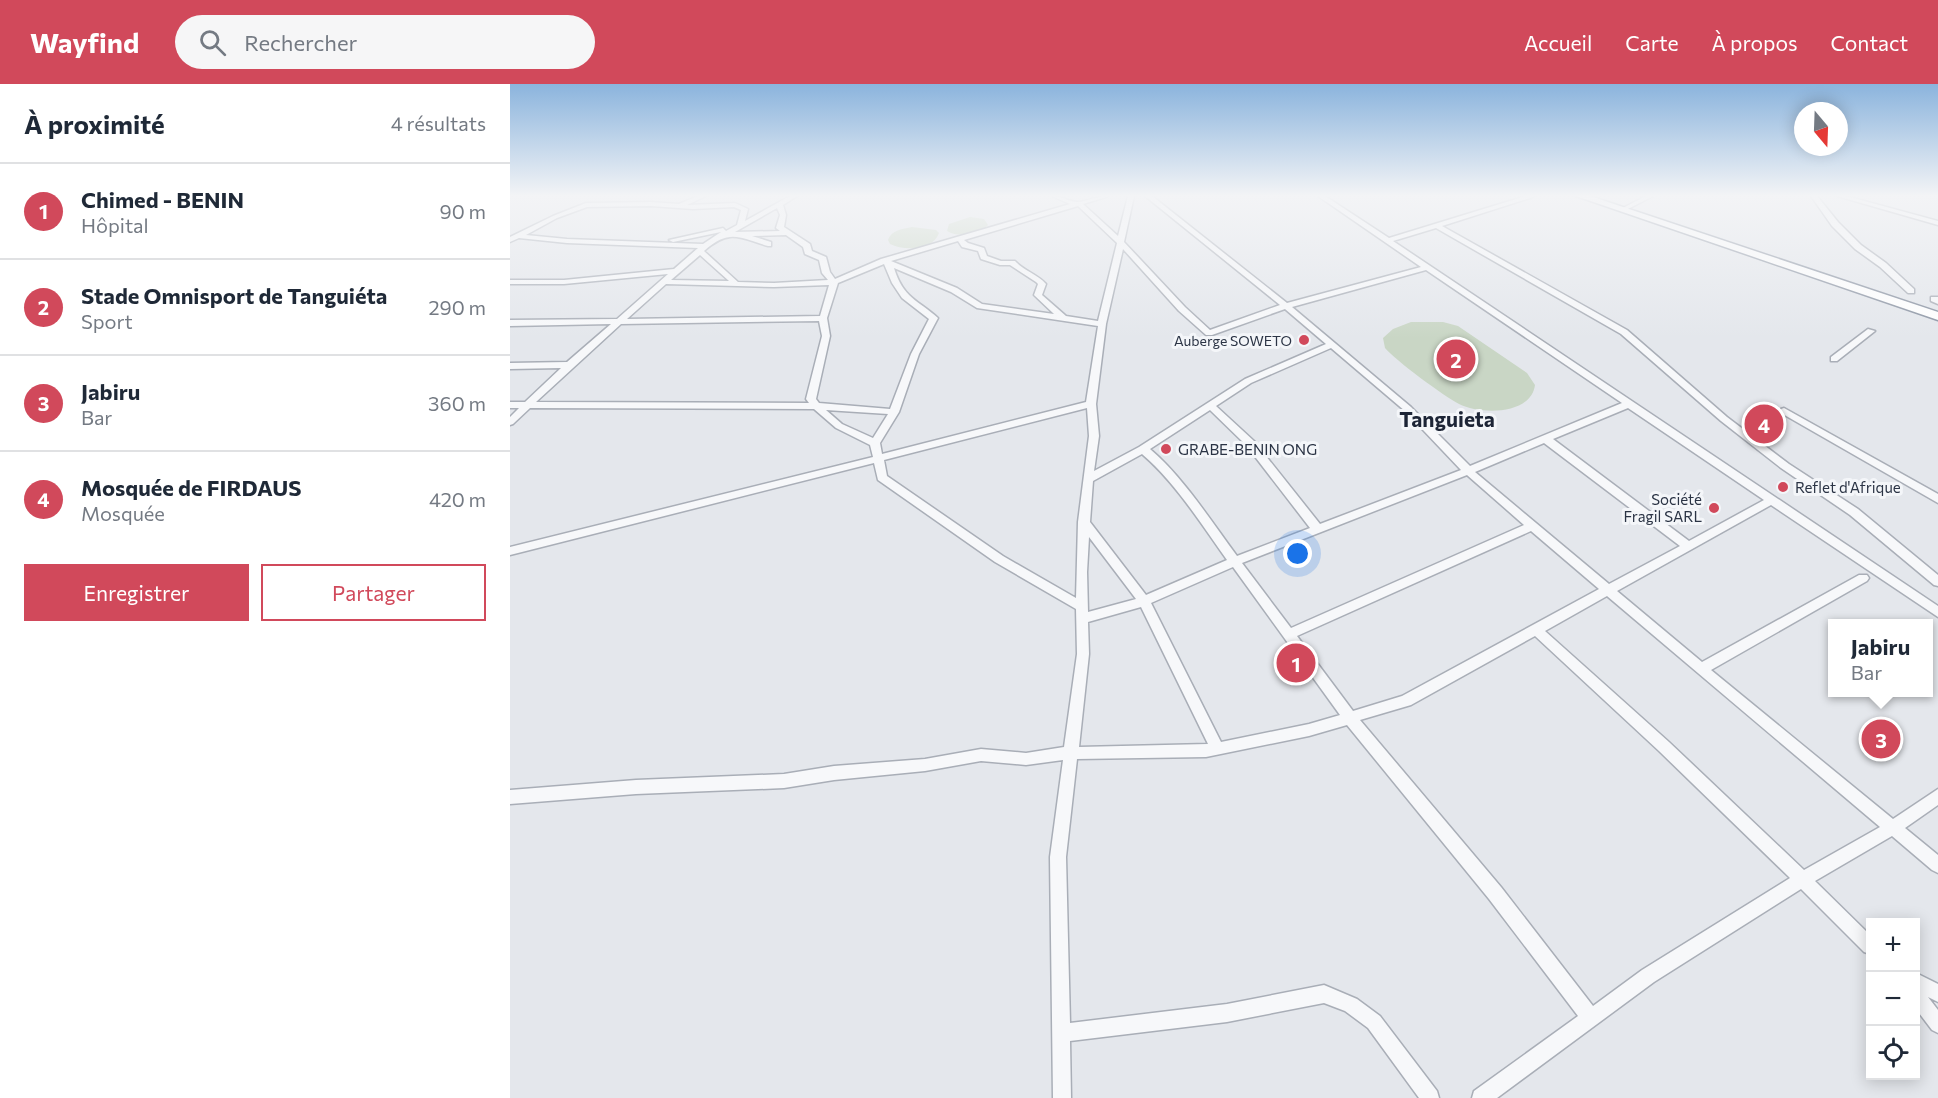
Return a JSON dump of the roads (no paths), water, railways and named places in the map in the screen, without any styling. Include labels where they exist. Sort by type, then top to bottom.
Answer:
[{"type":"highway","points":[[1722,243],[1936,315]]},
{"type":"street","points":[[654,243],[701,248],[736,284]]},
{"type":"street","points":[[510,422],[569,365],[674,271],[709,243]]},
{"type":"street","points":[[803,243],[807,246],[808,252],[823,259],[825,273],[834,282]]},
{"type":"street","points":[[662,282],[736,284],[834,282],[946,243]]},
{"type":"street","points":[[964,243],[981,250],[984,257],[1000,263],[1012,263],[1021,272],[1038,278],[1042,284],[1038,295],[1065,319]]},
{"type":"street","points":[[1062,1098],[1059,857],[1083,654],[1084,522],[1094,436],[1091,404],[1102,324],[1120,243]]},
{"type":"street","points":[[1121,243],[1182,309],[1209,333],[1286,306],[1426,268]]},
{"type":"street","points":[[1207,243],[1408,409],[1468,471],[1611,590],[1701,669],[1938,865]]},
{"type":"street","points":[[1390,243],[1938,612]]},
{"type":"street","points":[[1468,243],[1624,332],[1724,419],[1785,466],[1854,512],[1938,582]]},
{"type":"street","points":[[1854,243],[1911,291]]},
{"type":"street","points":[[887,262],[954,290],[980,306],[1102,324]]},
{"type":"street","points":[[887,262],[894,284],[908,301],[934,318],[915,354],[894,412],[875,443],[876,459],[882,478],[1082,613],[1144,601],[1233,562],[1468,471],[1628,404]]},
{"type":"street","points":[[510,282],[564,282],[674,271]]},
{"type":"street","points":[[834,282],[823,318],[826,336],[811,399],[839,426],[875,443]]},
{"type":"street","points":[[510,323],[823,318]]},
{"type":"street","points":[[1834,359],[1871,331]]},
{"type":"street","points":[[1088,479],[1143,449],[1248,381],[1331,345]]},
{"type":"street","points":[[510,366],[569,365]]},
{"type":"street","points":[[510,551],[1091,404]]},
{"type":"street","points":[[510,405],[816,406],[894,412]]},
{"type":"street","points":[[1210,405],[1250,443],[1318,530]]},
{"type":"street","points":[[1784,411],[1938,499]]},
{"type":"street","points":[[1546,439],[1688,546]]},
{"type":"street","points":[[1143,449],[1156,460],[1198,511],[1233,562],[1350,718],[1495,893],[1591,1018]]},
{"type":"street","points":[[510,797],[636,786],[784,781],[834,773],[926,765],[981,755],[1026,759],[1070,753],[1206,751],[1310,730],[1406,701],[1772,500]]},
{"type":"street","points":[[1084,522],[1144,601],[1217,749]]},
{"type":"street","points":[[1288,635],[1533,525]]},
{"type":"street","points":[[1701,669],[1863,578]]},
{"type":"street","points":[[1536,630],[1622,707],[1866,942]]},
{"type":"street","points":[[1481,1098],[1648,976],[1803,879],[1894,827],[1938,796]]},
{"type":"street","points":[[1920,984],[1938,993]]},
{"type":"street","points":[[1062,1033],[1227,1013],[1324,994],[1351,1005],[1374,1022],[1430,1098]]},
{"type":"street","points":[[1920,1001],[1938,1024]]},
{"type":"place","name":"Auberge SOWETO","points":[[1304,340]]},
{"type":"place","name":"Stade Omnisport de Tanguiéta","points":[[1456,359]]},
{"type":"place","name":"Mosquée de FIRDAUS","points":[[1764,424]]},
{"type":"place","name":"GRABE-BENIN ONG","points":[[1166,449]]},
{"type":"place","name":"Reflet d'Afrique","points":[[1783,487]]},
{"type":"place","name":"Société Fragil SARL","points":[[1714,508]]},
{"type":"place","name":"Chimed - BENIN","points":[[1296,663]]},
{"type":"place","name":"Jabiru","points":[[1881,739]]},
{"type":"district","name":"Tanguieta","points":[[1447,418]]}]
